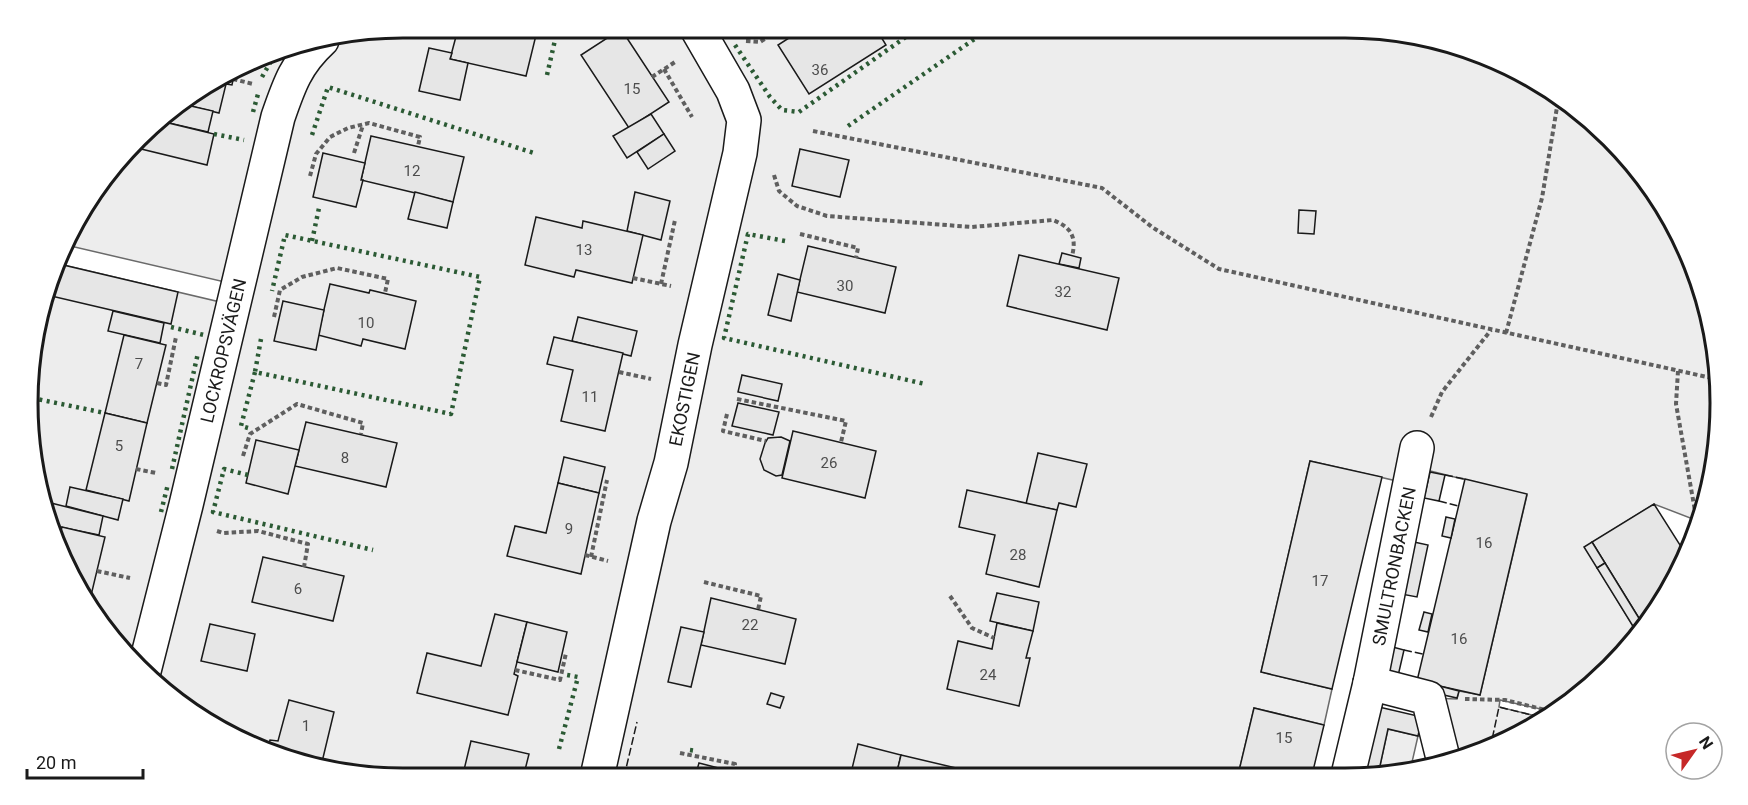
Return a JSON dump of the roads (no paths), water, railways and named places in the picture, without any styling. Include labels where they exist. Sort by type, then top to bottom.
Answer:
[{"type":"street","name":"EKOSTIGEN","points":[[599,768],[654,521],[671,463],[695,345],[740,153],[744,120],[733,91],[702,38]]},
{"type":"street","name":"LOCKROPSVÄGEN","points":[[146,663],[182,522],[278,117],[291,79],[311,49]]},
{"type":"street","name":"SMULTRONBACKEN","points":[[1350,768],[1370,683],[1417,448]]},
{"type":"street","points":[[1370,683],[1428,698],[1442,754]]}]
